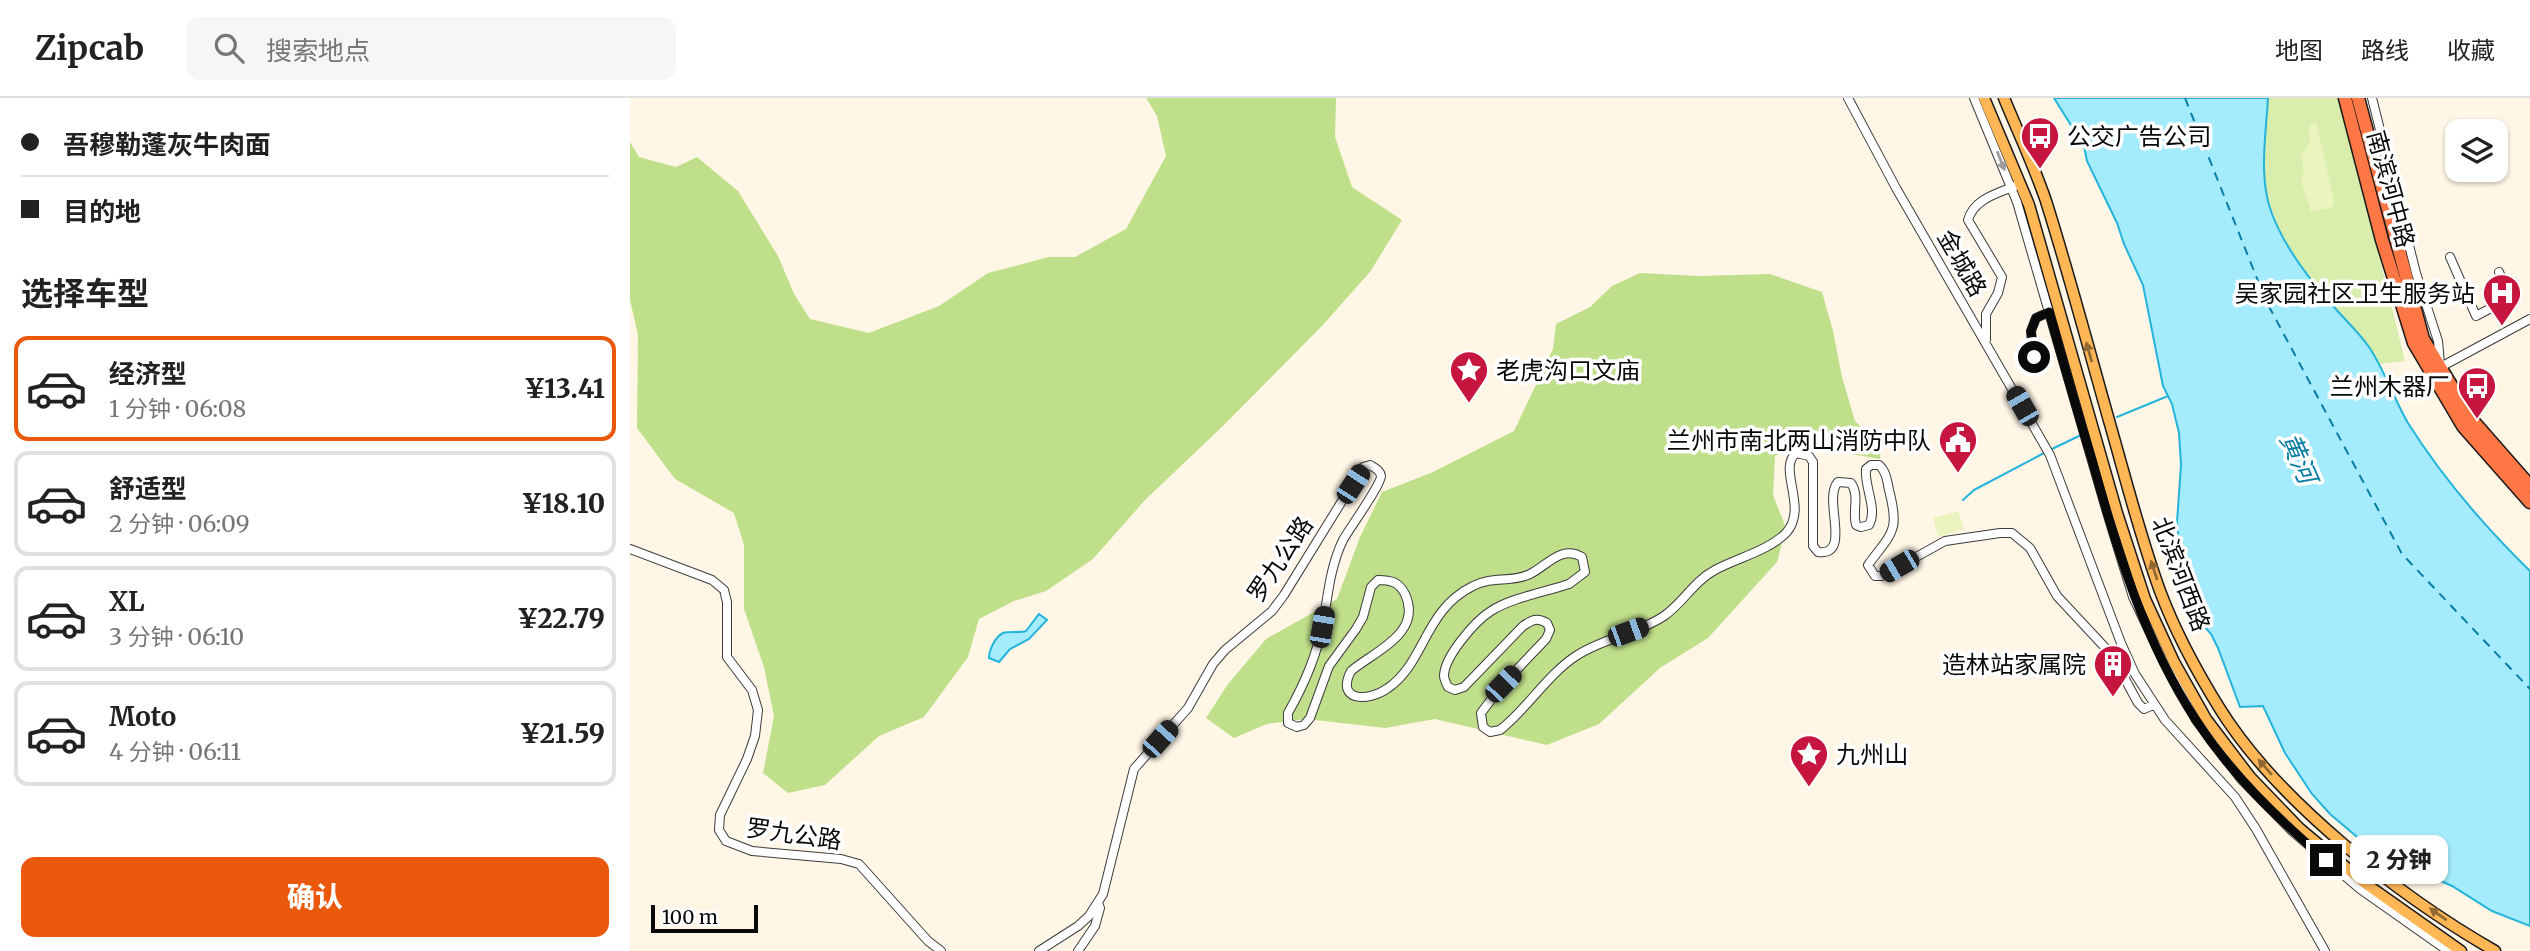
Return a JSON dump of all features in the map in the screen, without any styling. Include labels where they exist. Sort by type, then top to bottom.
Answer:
[{"type":"highway","name":"南滨河中路","points":[[2345,98],[2382,240],[2414,343],[2472,420],[2530,486]]},
{"type":"highway","name":"南滨河中路","points":[[2358,98],[2423,339],[2463,426],[2530,502]]},
{"type":"main road","name":"北滨河西路","points":[[1984,98],[2016,186],[2145,599],[2206,719],[2250,777],[2299,828],[2366,884],[2461,951]]},
{"type":"main road","name":"北滨河西路","points":[[2004,98],[2045,199],[2161,593],[2221,710],[2263,765],[2311,815],[2377,871],[2472,938],[2495,951]]},
{"type":"street","name":"金城路","points":[[1848,98],[2050,455],[2121,643],[2153,705]]},
{"type":"street","points":[[1974,98],[2016,186],[2049,312],[2133,597],[2196,720],[2241,779],[2292,831],[2360,889],[2448,951]]},
{"type":"street","points":[[2372,98],[2416,273],[2438,341],[2436,369]]},
{"type":"street","points":[[1986,343],[1986,314],[1998,293],[2002,277],[1968,220],[1970,211],[1977,203],[2016,186]]},
{"type":"street","points":[[2450,257],[2476,316],[2510,298],[2500,272]]},
{"type":"street","points":[[2034,368],[2031,331],[2036,318],[2049,312]]},
{"type":"street","points":[[2436,369],[2530,319]]},
{"type":"street","name":"罗九公路","points":[[1039,951],[1078,926],[1098,903],[1103,894],[1134,769],[1188,708],[1213,664],[1225,650],[1278,603],[1363,467],[1378,469],[1381,475],[1379,483],[1343,540],[1335,559],[1313,658],[1288,713],[1288,723],[1297,727],[1304,725],[1310,718],[1329,666],[1363,617],[1371,587],[1378,580],[1390,580],[1399,584],[1408,603],[1409,618],[1403,631],[1351,671],[1347,679],[1348,688],[1355,697],[1365,699],[1389,688],[1401,678],[1437,617],[1461,593],[1486,581],[1521,578],[1557,556],[1567,552],[1575,553],[1582,557],[1585,565],[1585,572],[1579,578],[1569,584],[1492,610],[1470,630],[1447,667],[1444,677],[1448,687],[1455,690],[1464,687],[1522,626],[1540,619],[1548,623],[1550,630],[1546,639],[1503,684],[1481,713],[1483,727],[1490,732],[1500,730],[1573,658],[1590,647],[1662,617],[1674,608],[1691,587],[1714,570],[1762,548],[1788,531],[1795,507],[1788,465],[1796,453],[1809,456],[1813,462],[1813,538],[1818,552],[1826,553],[1833,549],[1836,540],[1832,495],[1838,482],[1851,483],[1855,488],[1853,517],[1856,525],[1869,525],[1872,519],[1866,469],[1871,465],[1878,465],[1884,470],[1895,523],[1888,540],[1868,565],[1875,576],[1882,576],[1945,541],[2012,533],[2030,548],[2057,596],[2112,655],[2138,703],[2144,709],[2153,705]]},
{"type":"street","name":"罗九公路","points":[[630,549],[712,580],[723,590],[727,602],[727,657],[752,690],[758,710],[755,736],[747,759],[720,815],[719,830],[726,841],[752,851],[841,859],[859,864],[928,941],[941,951]]},
{"type":"street","points":[[2153,705],[2235,797],[2325,951]]},
{"type":"street","points":[[1078,951],[1094,926],[1100,908],[1098,903]]},
{"type":"green space","points":[[1146,98],[1336,98],[1335,137],[1352,187],[1402,220],[1370,272],[1321,327],[1145,500],[1093,559],[1046,591],[1014,601],[979,619],[968,657],[924,717],[879,736],[825,785],[788,793],[763,773],[774,716],[764,667],[744,609],[744,545],[734,513],[675,479],[637,428],[638,335],[630,300],[630,142],[639,157],[676,167],[697,157],[738,191],[778,256],[794,294],[810,319],[869,333],[939,306],[988,273],[1049,257],[1075,257],[1126,229],[1166,156],[1157,116]]},
{"type":"green space","points":[[2268,98],[2340,98],[2405,361],[2379,364],[2307,274],[2283,236],[2271,209],[2265,183],[2264,147]]},
{"type":"green space","points":[[2316,123],[2334,200],[2333,207],[2311,212],[2301,180],[2304,171],[2301,156],[2310,143],[2309,125]]},
{"type":"green space","points":[[1640,273],[1699,276],[1770,274],[1822,292],[1855,421],[1881,446],[1880,459],[1845,453],[1806,441],[1775,456],[1773,495],[1786,528],[1777,562],[1708,638],[1660,668],[1599,724],[1547,745],[1435,719],[1385,728],[1306,719],[1267,724],[1234,738],[1206,718],[1228,684],[1266,639],[1337,599],[1360,537],[1382,492],[1433,472],[1514,431],[1553,349],[1556,324],[1590,307],[1612,286]]},
{"type":"green space","points":[[1958,511],[1964,529],[1938,537],[1933,518]]},
{"type":"water","name":"黄河","points":[[2054,98],[2268,98],[2265,186],[2272,214],[2283,237],[2311,280],[2369,347],[2408,423],[2435,463],[2481,519],[2530,571],[2530,926],[2492,911],[2452,886],[2396,861],[2363,842],[2330,814],[2312,794],[2285,753],[2263,706],[2240,707],[2218,648],[2211,634],[2186,604],[2182,590],[2177,522],[2181,465],[2179,433],[2172,404],[2163,386],[2143,285],[2087,161],[2084,146]]},
{"type":"water","points":[[1039,614],[1047,620],[1029,639],[1010,649],[999,662],[989,658],[993,644],[1000,635],[1005,632],[1026,631]]},
{"type":"waterway","points":[[2117,417],[2168,396]]},
{"type":"waterway","points":[[2052,449],[2081,435]]},
{"type":"waterway","points":[[1963,500],[1974,490],[2044,453]]},
{"type":"ferry route","points":[[2185,98],[2266,301],[2402,554],[2530,689]]},
{"type":"place","name":"公交广告公司","points":[[2040,170]]},
{"type":"place","name":"吴家园社区卫生服务站","points":[[2502,327]]},
{"type":"place","name":"老虎沟口文庙","points":[[1469,404]]},
{"type":"place","name":"兰州木器厂","points":[[2477,420]]},
{"type":"place","name":"兰州市南北两山消防中队","points":[[1958,474]]},
{"type":"place","name":"造林站家属院","points":[[2113,698]]},
{"type":"place","name":"九州山","points":[[1809,788]]},
{"type":"route","points":[[2034,357],[2031,331],[2036,318],[2049,312],[2133,597],[2164,662],[2196,720],[2241,779],[2292,831],[2326,860]]}]
